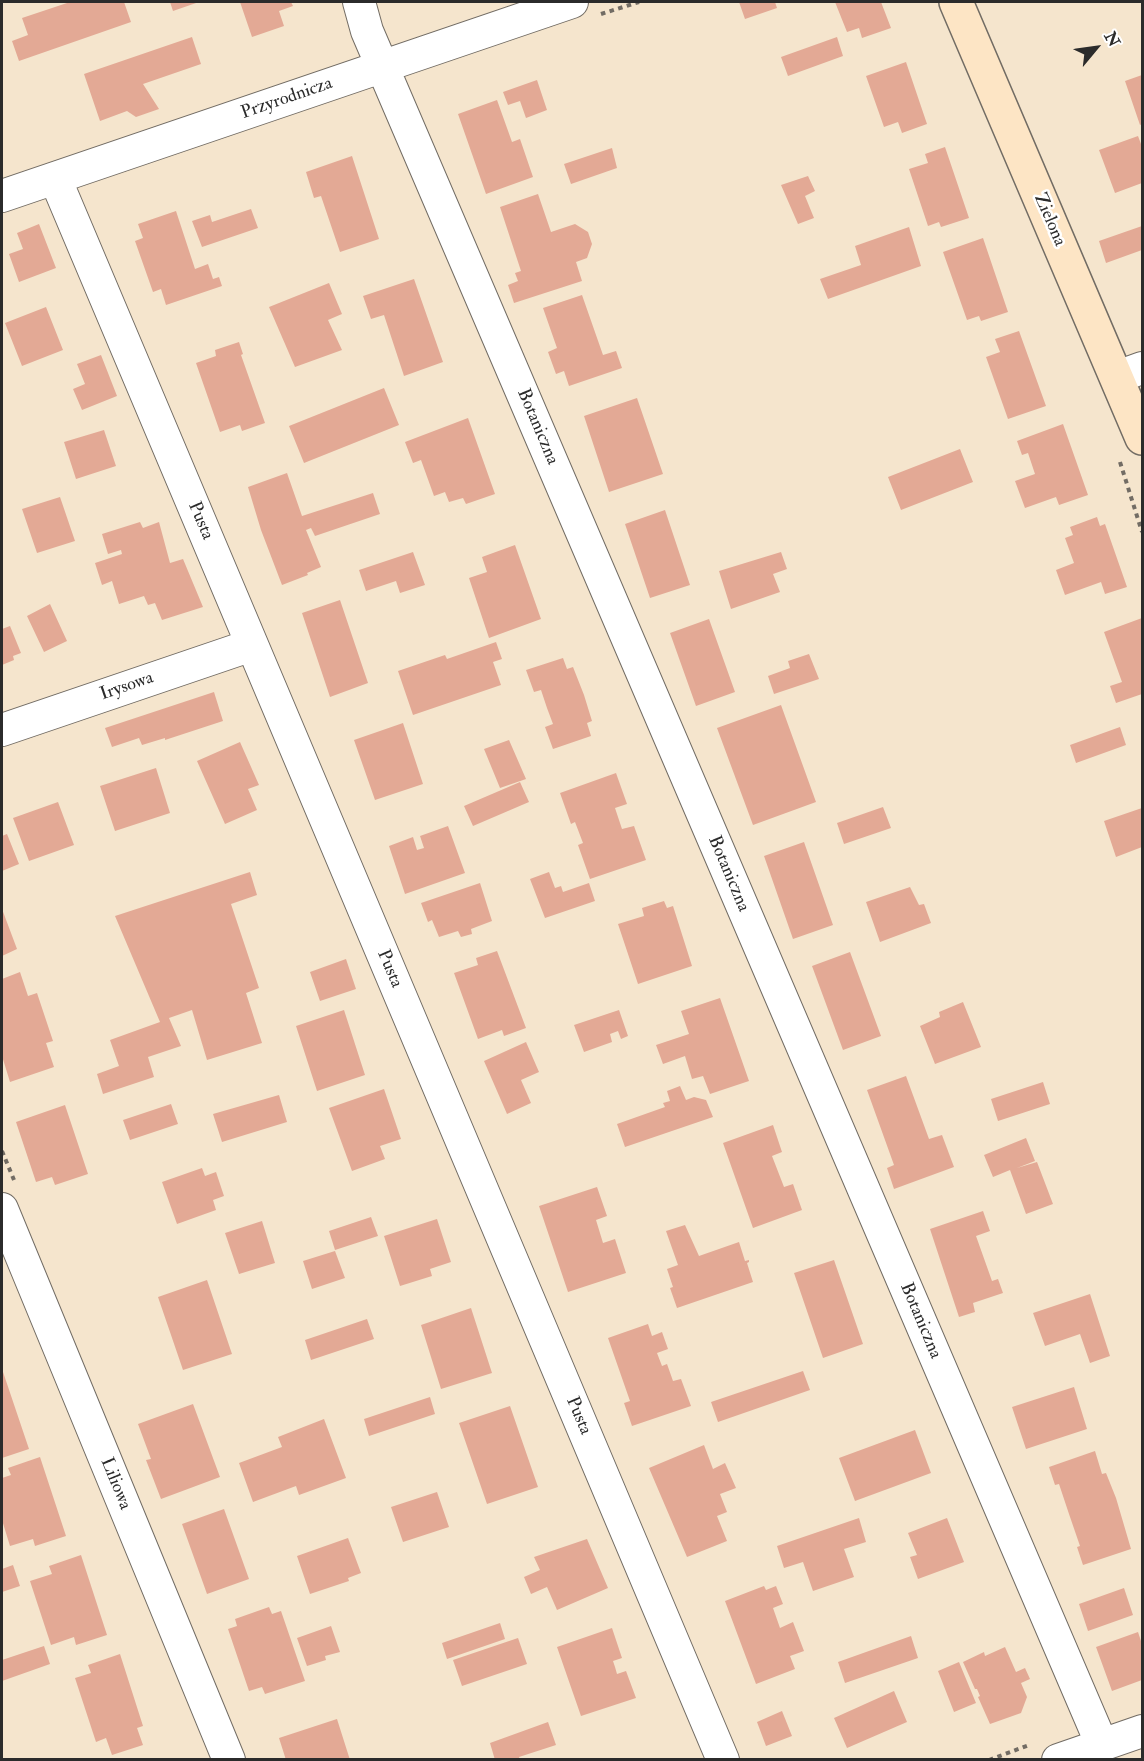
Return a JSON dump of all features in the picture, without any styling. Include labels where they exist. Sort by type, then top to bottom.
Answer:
[{"type":"street","name":"Botaniczna","points":[[360,2],[367,31],[1102,1745]]},
{"type":"street","name":"Przyrodnicza","points":[[2,196],[572,2]]},
{"type":"street","name":"Zielona","points":[[956,2],[1130,372],[1143,438]]},
{"type":"street","name":"Pusta","points":[[55,178],[723,1760]]},
{"type":"street","name":"Irysowa","points":[[2,730],[252,645]]},
{"type":"street","name":"Liliowa","points":[[2,1209],[228,1760]]},
{"type":"street","points":[[1048,1751],[1102,1745],[1143,1731]]},
{"type":"path","points":[[989,1760],[1048,1751]]},
{"type":"building","points":[[70,2],[124,2],[131,22],[19,61],[12,41],[28,35],[22,18]]},
{"type":"building","points":[[170,2],[199,2],[173,11]]},
{"type":"building","points":[[240,2],[291,2],[293,6],[279,11],[284,26],[252,37]]},
{"type":"building","points":[[739,2],[775,2],[777,8],[745,19]]},
{"type":"building","points":[[835,2],[881,2],[891,28],[862,38],[859,28],[847,32]]},
{"type":"building","points":[[192,37],[201,64],[143,84],[159,109],[136,117],[127,111],[100,121],[84,74]]},
{"type":"building","points":[[837,37],[843,56],[788,76],[781,57]]},
{"type":"building","points":[[906,62],[927,124],[902,133],[898,122],[884,127],[866,76]]},
{"type":"building","points":[[1142,75],[1142,124],[1140,125],[1125,81]]},
{"type":"building","points":[[537,80],[547,110],[526,118],[520,101],[508,105],[503,92]]},
{"type":"building","points":[[497,100],[512,142],[520,139],[533,177],[486,194],[458,114]]},
{"type":"building","points":[[1138,136],[1142,143],[1142,183],[1115,193],[1099,150]]},
{"type":"building","points":[[945,147],[969,218],[941,227],[939,222],[928,226],[909,169],[928,163],[925,154]]},
{"type":"building","points":[[612,148],[617,168],[571,184],[564,164]]},
{"type":"building","points":[[352,156],[379,239],[340,252],[321,196],[314,198],[306,172]]},
{"type":"building","points":[[808,176],[815,191],[805,196],[814,218],[798,224],[781,185]]},
{"type":"building","points":[[538,194],[551,232],[575,224],[588,232],[592,244],[587,258],[576,262],[582,281],[514,303],[508,285],[518,281],[515,273],[521,271],[500,207]]},
{"type":"building","points":[[251,209],[258,228],[202,247],[192,221],[210,215],[212,222]]},
{"type":"building","points":[[176,211],[195,269],[208,264],[213,279],[219,277],[222,286],[166,305],[161,289],[153,292],[135,241],[143,238],[138,224]]},
{"type":"building","points":[[39,224],[56,268],[19,282],[9,254],[23,249],[17,233]]},
{"type":"building","points":[[1142,226],[1142,250],[1106,263],[1099,241]]},
{"type":"building","points":[[909,227],[921,266],[828,299],[820,279],[861,265],[855,246]]},
{"type":"building","points":[[983,238],[1008,312],[981,321],[979,316],[967,320],[943,252]]},
{"type":"building","points":[[414,279],[443,362],[404,376],[384,315],[371,319],[363,296]]},
{"type":"building","points":[[329,283],[342,314],[328,320],[342,350],[295,367],[269,307]]},
{"type":"building","points":[[582,295],[603,355],[616,351],[622,368],[569,386],[564,371],[556,374],[548,352],[557,348],[543,308]]},
{"type":"building","points":[[46,307],[63,350],[22,366],[5,323]]},
{"type":"building","points":[[1019,331],[1046,406],[1008,419],[986,357],[1000,352],[995,339]]},
{"type":"building","points":[[239,342],[243,354],[241,355],[265,423],[242,431],[240,425],[220,432],[196,363],[216,356],[215,350]]},
{"type":"building","points":[[101,355],[117,396],[82,410],[73,389],[85,384],[77,364]]},
{"type":"building","points":[[384,388],[399,425],[304,463],[289,426]]},
{"type":"building","points":[[637,398],[663,474],[609,492],[584,416]]},
{"type":"building","points":[[468,418],[495,494],[466,504],[463,498],[449,502],[445,492],[434,496],[421,460],[413,463],[405,442]]},
{"type":"building","points":[[1063,424],[1088,495],[1059,505],[1056,497],[1025,508],[1015,481],[1035,474],[1028,453],[1022,455],[1017,441]]},
{"type":"building","points":[[104,430],[116,466],[76,479],[64,442]]},
{"type":"building","points":[[960,449],[973,482],[901,510],[888,477]]},
{"type":"building","points":[[287,473],[302,516],[373,493],[380,514],[315,536],[311,528],[306,530],[321,567],[307,573],[308,575],[282,585],[261,530],[248,487]]},
{"type":"building","points":[[60,497],[75,541],[37,553],[22,509]]},
{"type":"building","points":[[665,510],[690,585],[650,598],[625,524]]},
{"type":"building","points":[[1097,517],[1100,526],[1105,524],[1127,587],[1105,594],[1101,582],[1065,595],[1056,570],[1074,563],[1065,538],[1073,535],[1070,527]]},
{"type":"building","points":[[140,522],[143,528],[159,522],[170,563],[183,559],[203,607],[162,620],[155,603],[148,605],[144,596],[119,604],[112,581],[102,585],[95,563],[122,554],[121,550],[108,554],[102,534]]},
{"type":"building","points":[[515,545],[541,619],[489,638],[469,578],[487,572],[482,557]]},
{"type":"building","points":[[413,552],[425,585],[400,593],[396,581],[366,591],[359,570]]},
{"type":"building","points":[[781,552],[787,569],[773,574],[780,592],[731,609],[719,571]]},
{"type":"building","points":[[340,600],[368,683],[330,697],[302,613]]},
{"type":"building","points":[[50,604],[67,641],[44,652],[27,616]]},
{"type":"building","points":[[1142,618],[1142,694],[1116,703],[1110,686],[1122,682],[1104,632]]},
{"type":"building","points":[[709,619],[735,692],[696,706],[670,633]]},
{"type":"building","points":[[10,626],[21,653],[13,656],[14,660],[2,665],[2,629]]},
{"type":"building","points":[[496,642],[502,659],[493,662],[501,685],[413,715],[398,671],[445,655],[447,659]]},
{"type":"building","points":[[809,654],[819,679],[774,694],[768,676],[790,668],[788,661]]},
{"type":"building","points":[[563,658],[567,669],[573,667],[584,695],[592,721],[587,723],[591,736],[553,749],[545,727],[553,724],[541,690],[534,692],[526,670]]},
{"type":"building","points":[[214,692],[223,721],[165,740],[165,738],[142,745],[139,738],[112,747],[105,728]]},
{"type":"building","points":[[781,705],[816,802],[753,825],[717,728]]},
{"type":"building","points":[[403,723],[423,784],[375,800],[354,740]]},
{"type":"building","points":[[1120,727],[1126,745],[1076,763],[1070,745]]},
{"type":"building","points":[[509,740],[526,779],[500,788],[484,749]]},
{"type":"building","points":[[240,742],[259,785],[248,789],[257,810],[225,824],[197,761]]},
{"type":"building","points":[[156,768],[170,813],[115,831],[100,786]]},
{"type":"building","points":[[616,773],[627,804],[615,808],[622,829],[634,826],[646,860],[590,879],[578,845],[583,843],[575,822],[571,824],[560,793]]},
{"type":"building","points":[[520,782],[529,802],[473,826],[464,806]]},
{"type":"building","points":[[58,802],[74,845],[29,861],[13,818]]},
{"type":"building","points":[[883,807],[891,828],[844,844],[837,823]]},
{"type":"building","points":[[1142,808],[1142,847],[1116,857],[1104,821]]},
{"type":"building","points":[[448,826],[465,873],[405,894],[389,846],[413,837],[417,850],[424,848],[420,836]]},
{"type":"building","points":[[7,834],[19,864],[2,871],[2,836]]},
{"type":"building","points":[[804,842],[833,925],[793,939],[764,856]]},
{"type":"building","points":[[250,872],[257,895],[231,904],[259,988],[246,993],[262,1043],[207,1060],[192,1010],[169,1018],[181,1046],[148,1057],[154,1077],[103,1094],[97,1074],[119,1066],[110,1040],[160,1022],[115,916]]},
{"type":"building","points":[[549,872],[555,888],[561,886],[563,892],[589,883],[595,901],[545,918],[530,879]]},
{"type":"building","points":[[480,883],[492,921],[471,929],[472,934],[461,937],[458,931],[439,937],[432,920],[428,922],[421,903]]},
{"type":"building","points":[[910,887],[919,905],[924,904],[931,923],[880,942],[866,902]]},
{"type":"building","points":[[664,901],[667,908],[673,906],[692,966],[638,984],[618,924],[644,916],[642,908]]},
{"type":"building","points":[[2,909],[17,949],[2,956]]},
{"type":"building","points":[[497,951],[526,1028],[504,1036],[502,1030],[478,1039],[454,973],[478,965],[476,958]]},
{"type":"building","points":[[850,952],[881,1036],[843,1050],[812,966]]},
{"type":"building","points":[[346,959],[356,989],[320,1001],[310,972]]},
{"type":"building","points":[[20,972],[28,996],[37,993],[53,1041],[46,1043],[54,1067],[10,1082],[2,1056],[2,979]]},
{"type":"building","points":[[720,998],[749,1081],[710,1094],[703,1076],[692,1079],[685,1056],[663,1064],[656,1045],[689,1034],[681,1011]]},
{"type":"building","points":[[963,1002],[981,1047],[935,1064],[920,1026],[940,1017],[939,1012]]},
{"type":"building","points":[[344,1010],[365,1075],[317,1091],[296,1026]]},
{"type":"building","points":[[619,1010],[628,1036],[621,1039],[618,1031],[610,1034],[612,1042],[584,1052],[574,1025]]},
{"type":"building","points":[[526,1042],[539,1072],[521,1080],[531,1103],[507,1114],[484,1061]]},
{"type":"building","points":[[906,1076],[929,1139],[942,1135],[954,1167],[894,1189],[887,1168],[894,1165],[867,1090]]},
{"type":"building","points":[[1043,1082],[1050,1104],[998,1121],[991,1099]]},
{"type":"building","points":[[680,1086],[686,1100],[694,1097],[706,1100],[713,1117],[625,1147],[617,1124],[665,1107],[663,1103],[670,1101],[667,1091]]},
{"type":"building","points":[[384,1089],[401,1139],[380,1146],[385,1159],[352,1171],[329,1108]]},
{"type":"building","points":[[279,1095],[287,1122],[222,1142],[213,1114]]},
{"type":"building","points":[[171,1104],[178,1124],[130,1140],[123,1120]]},
{"type":"building","points":[[65,1105],[88,1174],[55,1185],[52,1177],[36,1182],[16,1122]]},
{"type":"building","points":[[773,1125],[782,1152],[772,1156],[784,1187],[793,1184],[802,1210],[753,1228],[723,1143]]},
{"type":"building","points":[[1026,1138],[1035,1161],[1017,1168],[1037,1162],[1053,1204],[1026,1214],[1010,1170],[993,1177],[984,1155]]},
{"type":"building","points":[[202,1168],[205,1176],[216,1172],[224,1196],[213,1200],[216,1210],[177,1224],[162,1182]]},
{"type":"building","points":[[597,1187],[607,1216],[596,1220],[603,1243],[615,1239],[626,1273],[568,1292],[539,1206]]},
{"type":"building","points":[[983,1211],[990,1231],[976,1236],[992,1281],[998,1279],[1003,1293],[973,1303],[975,1312],[959,1317],[930,1229]]},
{"type":"building","points":[[371,1217],[378,1236],[335,1250],[329,1231]]},
{"type":"building","points":[[437,1219],[451,1262],[430,1269],[432,1276],[400,1286],[384,1236]]},
{"type":"building","points":[[262,1221],[275,1263],[239,1274],[225,1233]]},
{"type":"building","points":[[685,1225],[699,1256],[739,1242],[745,1261],[749,1260],[747,1263],[753,1282],[677,1308],[670,1288],[673,1287],[667,1269],[678,1265],[666,1231]]},
{"type":"building","points":[[335,1251],[345,1278],[312,1289],[303,1261]]},
{"type":"building","points":[[834,1260],[863,1344],[823,1358],[794,1273]]},
{"type":"building","points":[[207,1280],[232,1354],[183,1370],[158,1297]]},
{"type":"building","points":[[1090,1294],[1110,1356],[1090,1363],[1080,1334],[1045,1346],[1033,1313]]},
{"type":"building","points":[[471,1308],[492,1373],[441,1389],[421,1325]]},
{"type":"building","points":[[367,1319],[374,1339],[311,1360],[305,1340]]},
{"type":"building","points":[[648,1324],[652,1336],[662,1332],[668,1349],[657,1353],[662,1366],[667,1364],[673,1381],[681,1379],[691,1406],[632,1426],[624,1403],[630,1401],[608,1338]]},
{"type":"building","points":[[2,1369],[29,1449],[2,1458]]},
{"type":"building","points":[[803,1371],[810,1390],[718,1422],[711,1402]]},
{"type":"building","points":[[1074,1387],[1087,1429],[1026,1449],[1012,1407]]},
{"type":"building","points":[[430,1397],[435,1414],[369,1436],[364,1419]]},
{"type":"building","points":[[193,1404],[220,1477],[161,1499],[146,1460],[151,1459],[138,1424]]},
{"type":"building","points":[[510,1406],[538,1487],[487,1504],[459,1423]]},
{"type":"building","points":[[324,1419],[346,1478],[299,1495],[296,1486],[253,1502],[239,1463],[282,1447],[278,1437]]},
{"type":"building","points":[[915,1430],[931,1473],[855,1501],[839,1458]]},
{"type":"building","points":[[704,1445],[713,1469],[725,1463],[736,1488],[720,1494],[727,1512],[717,1516],[727,1541],[687,1557],[649,1468]]},
{"type":"building","points":[[1095,1451],[1102,1474],[1106,1473],[1116,1498],[1131,1549],[1083,1565],[1077,1547],[1080,1546],[1059,1484],[1055,1485],[1049,1467]]},
{"type":"building","points":[[40,1457],[66,1536],[35,1546],[33,1539],[10,1546],[2,1520],[2,1478],[11,1475],[8,1468]]},
{"type":"building","points":[[437,1492],[449,1527],[403,1542],[391,1507]]},
{"type":"building","points":[[224,1509],[249,1579],[207,1594],[182,1524]]},
{"type":"building","points":[[859,1518],[866,1542],[844,1549],[854,1577],[813,1591],[803,1562],[784,1568],[777,1546]]},
{"type":"building","points":[[947,1518],[964,1562],[918,1579],[910,1557],[917,1555],[908,1533]]},
{"type":"building","points":[[348,1538],[361,1573],[348,1578],[349,1581],[310,1594],[297,1556]]},
{"type":"building","points":[[587,1539],[608,1588],[557,1610],[547,1587],[531,1594],[524,1577],[540,1570],[534,1557]]},
{"type":"building","points":[[81,1555],[107,1635],[76,1645],[74,1637],[51,1645],[30,1581],[52,1574],[49,1566]]},
{"type":"building","points":[[13,1565],[20,1586],[2,1592],[2,1569]]},
{"type":"building","points":[[764,1586],[766,1590],[776,1586],[783,1604],[773,1608],[780,1628],[793,1622],[804,1651],[790,1656],[795,1669],[756,1684],[725,1601]]},
{"type":"building","points":[[1124,1588],[1133,1615],[1088,1631],[1079,1604]]},
{"type":"building","points":[[269,1607],[272,1614],[281,1611],[305,1681],[265,1694],[262,1687],[249,1691],[228,1629],[237,1626],[235,1619]]},
{"type":"building","points":[[500,1623],[505,1639],[447,1659],[442,1643]]},
{"type":"building","points":[[331,1626],[340,1652],[325,1656],[326,1660],[307,1666],[297,1638]]},
{"type":"building","points":[[612,1628],[622,1658],[613,1661],[617,1674],[626,1671],[636,1698],[581,1716],[557,1647]]},
{"type":"building","points":[[1138,1632],[1142,1644],[1142,1680],[1112,1691],[1096,1647]]},
{"type":"building","points":[[911,1636],[918,1658],[845,1683],[838,1662]]},
{"type":"building","points":[[518,1638],[527,1664],[462,1686],[453,1660]]},
{"type":"building","points":[[44,1646],[50,1664],[2,1681],[2,1660]]},
{"type":"building","points":[[1005,1647],[1016,1672],[1025,1668],[1030,1679],[1021,1683],[1027,1697],[1021,1713],[990,1724],[978,1697],[980,1696],[977,1689],[963,1662],[984,1652],[985,1656]]},
{"type":"building","points":[[120,1654],[143,1726],[137,1728],[143,1745],[112,1755],[106,1738],[96,1742],[75,1678],[91,1673],[88,1665]]},
{"type":"building","points":[[959,1662],[976,1703],[954,1712],[938,1671]]},
{"type":"building","points":[[894,1691],[907,1722],[847,1748],[834,1718]]},
{"type":"building","points":[[782,1711],[792,1736],[766,1746],[757,1722]]},
{"type":"building","points":[[337,1719],[350,1760],[286,1760],[279,1738]]},
{"type":"building","points":[[548,1722],[556,1745],[519,1757],[520,1760],[495,1760],[490,1743]]}]
